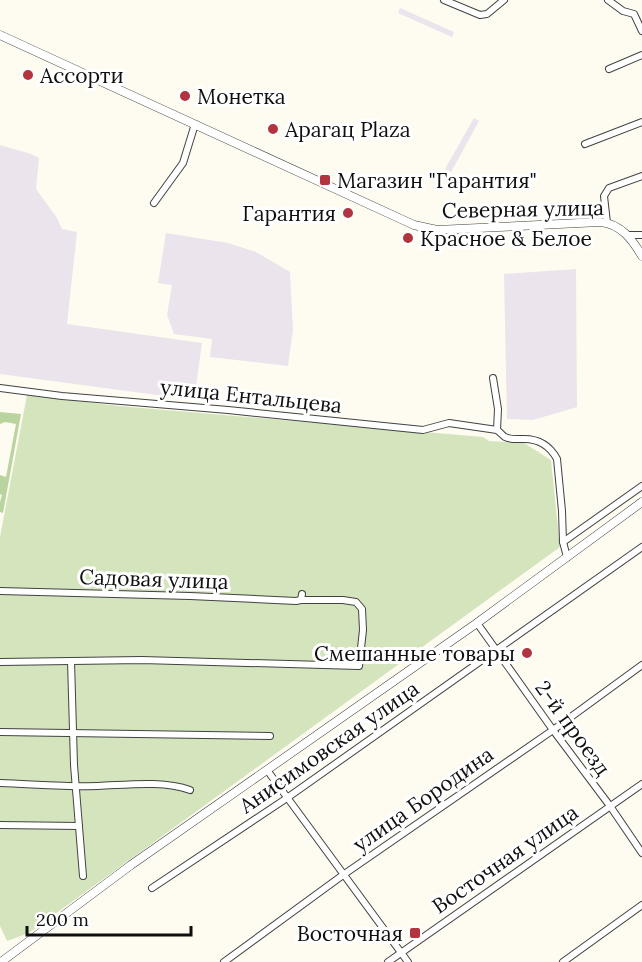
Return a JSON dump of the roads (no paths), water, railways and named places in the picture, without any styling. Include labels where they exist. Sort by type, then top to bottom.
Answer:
[{"type":"street","points":[[444,0],[480,15],[487,14],[504,0]]},
{"type":"street","points":[[608,0],[623,11],[634,14],[642,31]]},
{"type":"street","name":"Северная улица","points":[[0,35],[414,225],[437,230],[600,222],[620,228],[629,235],[642,256]]},
{"type":"street","points":[[609,69],[642,55]]},
{"type":"street","points":[[585,144],[642,122]]},
{"type":"street","points":[[154,203],[183,163],[195,124]]},
{"type":"street","points":[[607,223],[604,196],[609,188],[642,176]]},
{"type":"street","points":[[629,235],[642,235]]},
{"type":"street","points":[[493,378],[498,409],[497,430]]},
{"type":"street","name":"улица Ентальцева","points":[[0,388],[62,396],[423,430],[449,423],[497,430],[505,437],[514,440],[540,441],[553,452],[557,459],[563,542],[567,557]]},
{"type":"street","points":[[563,542],[642,486]]},
{"type":"street","points":[[2,962],[131,865],[477,623],[642,502]]},
{"type":"street","name":"Анисимовская улица","points":[[152,888],[287,798],[642,547]]},
{"type":"street","name":"Садовая улица","points":[[0,591],[302,597],[356,602],[362,609],[363,630],[359,666],[142,660],[71,661]]},
{"type":"street","name":"2-й проезд","points":[[477,623],[642,853]]},
{"type":"street","points":[[0,662],[71,661],[73,733],[83,876]]},
{"type":"street","name":"улица Бородина","points":[[224,962],[343,875],[553,730],[642,665]]},
{"type":"street","points":[[0,732],[142,732],[270,736]]},
{"type":"street","points":[[267,770],[408,962]]},
{"type":"street","points":[[0,783],[76,786],[126,784],[180,786],[190,790]]},
{"type":"street","name":"Восточная улица","points":[[388,962],[642,784]]},
{"type":"street","points":[[0,825],[79,825]]},
{"type":"street","points":[[563,962],[642,905]]},
{"type":"place","name":"Ассорти","points":[[28,75]]},
{"type":"place","name":"Монетка","points":[[185,96]]},
{"type":"place","name":"Арагац Plaza","points":[[273,129]]},
{"type":"place","name":"Магазин \"Гарантия\"","points":[[325,180]]},
{"type":"place","name":"Гарантия","points":[[348,213]]},
{"type":"place","name":"Красное & Белое","points":[[408,238]]},
{"type":"place","name":"Смешанные товары","points":[[527,653]]},
{"type":"place","name":"Восточная","points":[[415,933]]}]
